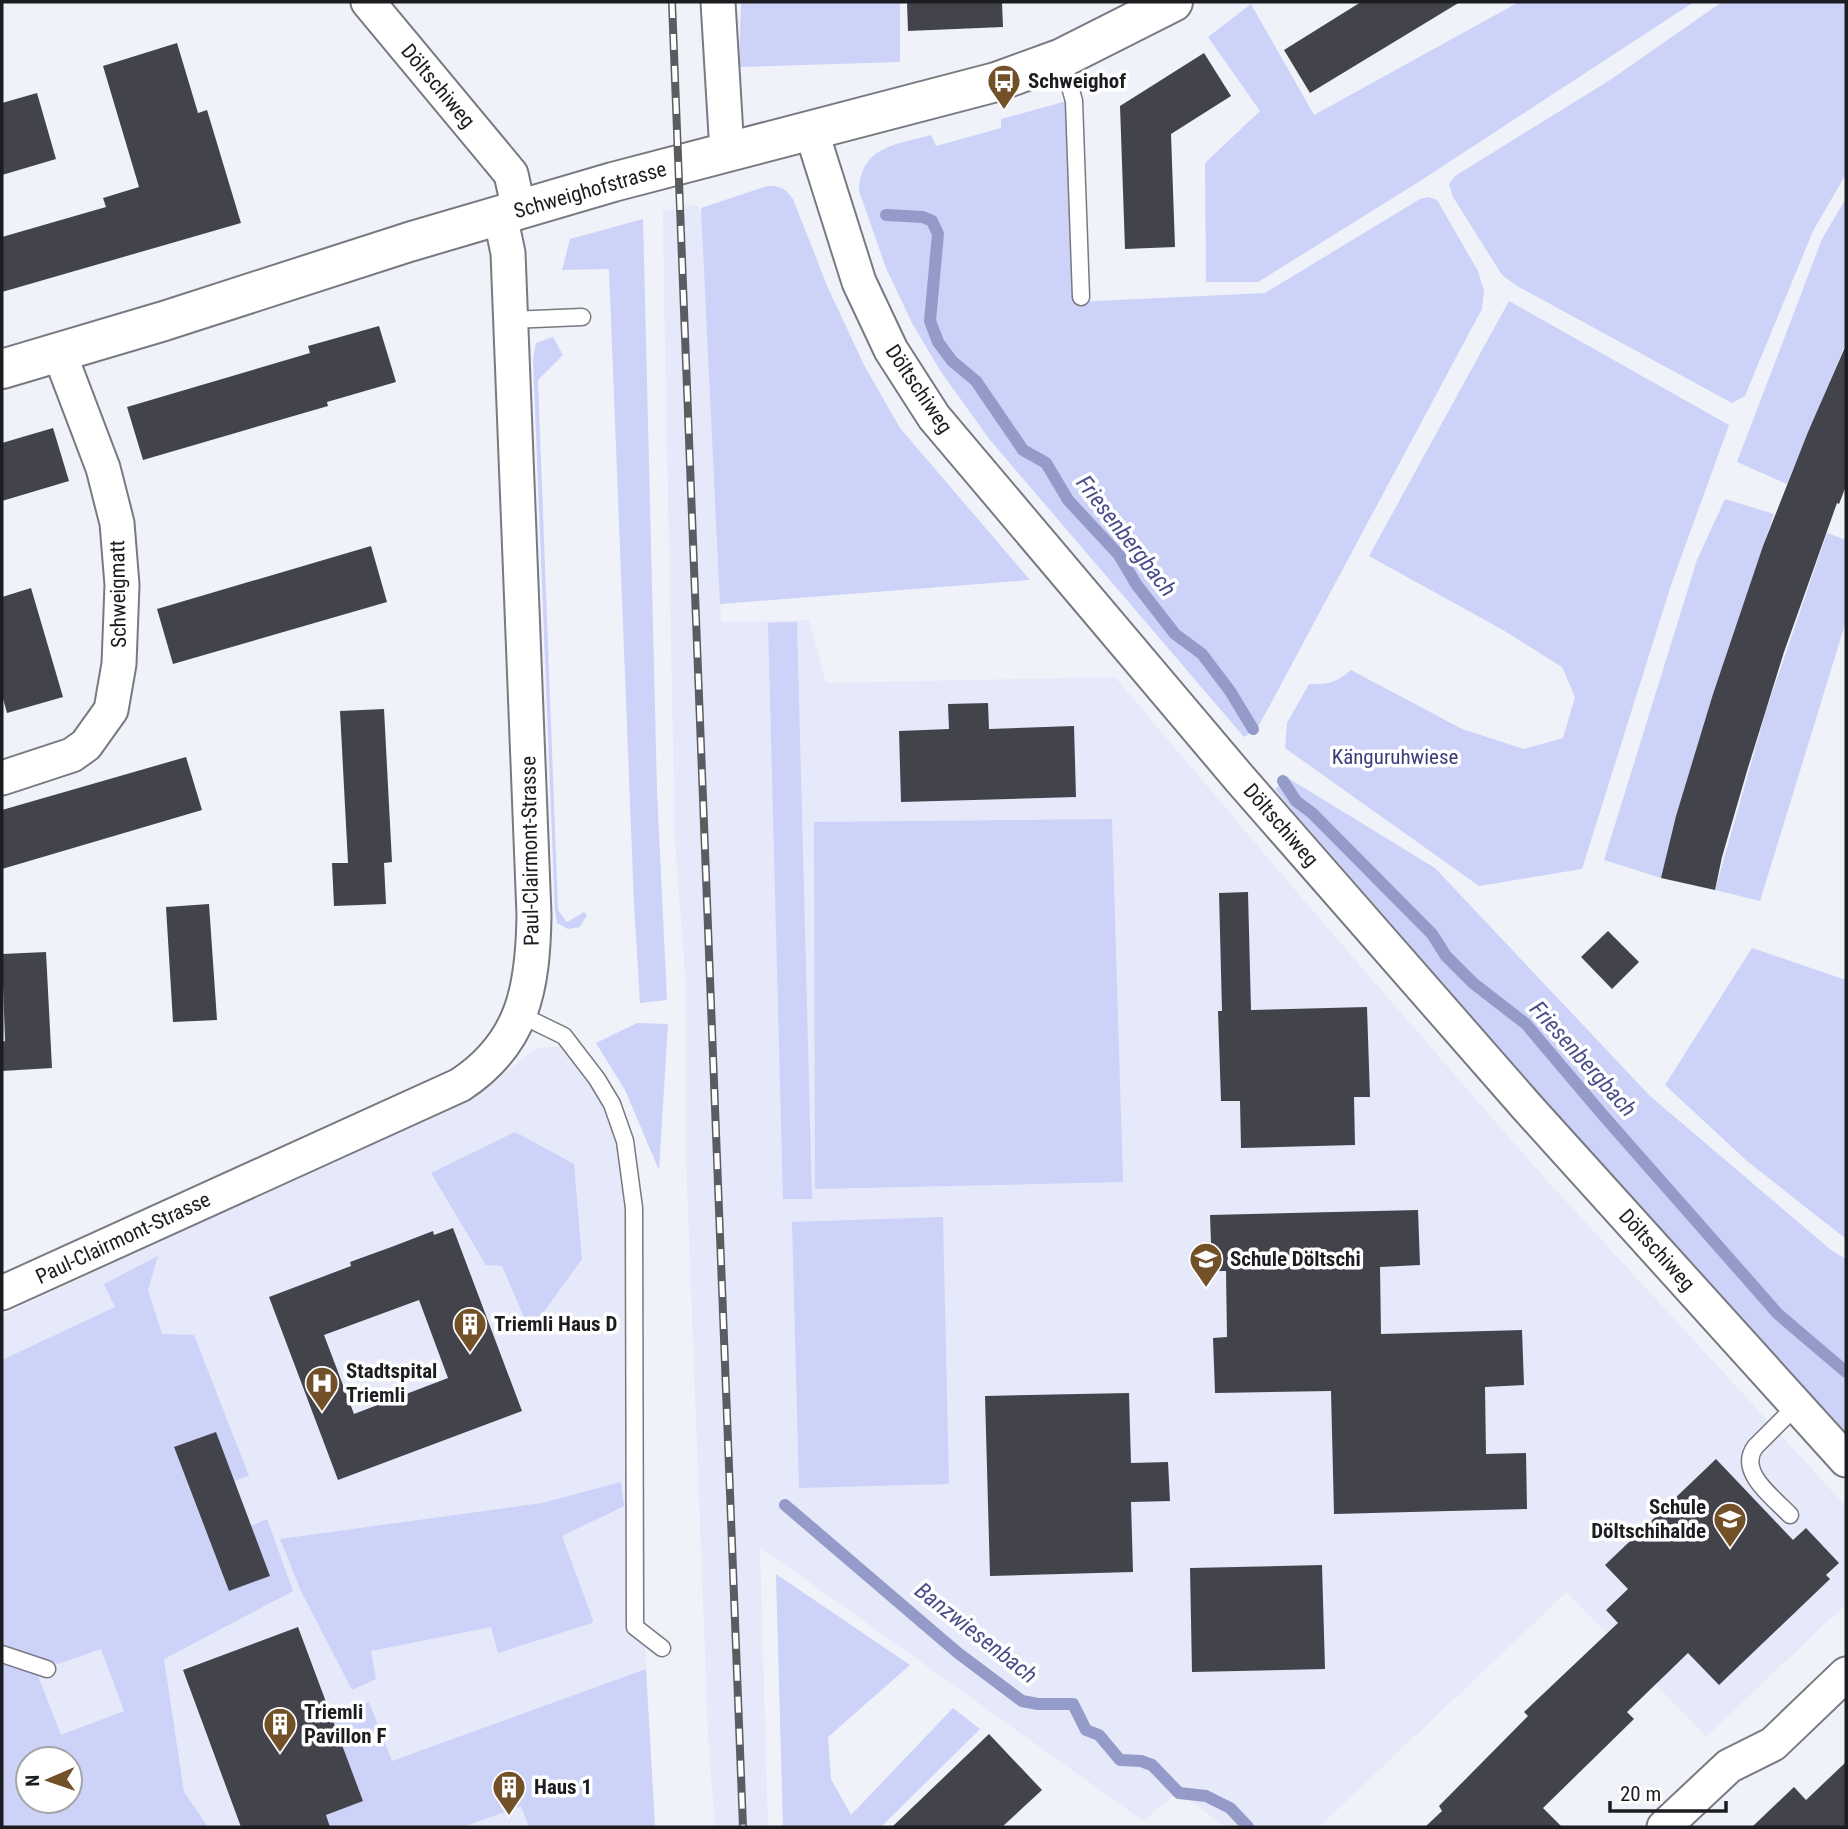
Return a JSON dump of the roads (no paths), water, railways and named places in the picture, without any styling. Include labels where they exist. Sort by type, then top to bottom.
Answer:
[{"type":"main road","name":"Schweighofstrasse","points":[[2,369],[613,181],[996,82],[1062,58],[1172,2]]},
{"type":"street","name":"Döltschiweg","points":[[368,2],[511,174],[510,212]]},
{"type":"street","points":[[718,2],[727,152]]},
{"type":"street","name":"Döltschiweg","points":[[811,130],[859,282],[891,350],[934,417],[1240,779],[1527,1107],[1846,1460]]},
{"type":"street","name":"Paul-Clairmont-Strasse","points":[[2,1293],[460,1085],[500,1051],[521,1016],[528,992],[534,951],[534,915],[510,320],[510,212]]},
{"type":"street","name":"Schweigmatt","points":[[2,778],[72,755],[86,745],[111,710],[119,664],[122,585],[117,523],[103,468],[59,352]]},
{"type":"street","points":[[1664,1827],[1729,1766],[1773,1744],[1846,1674]]},
{"type":"lane","points":[[1062,58],[1074,101],[1081,297]]},
{"type":"lane","points":[[510,320],[582,317]]},
{"type":"lane","points":[[521,1016],[564,1036],[607,1096],[625,1141],[634,1208],[635,1627],[662,1648]]},
{"type":"lane","points":[[1790,1515],[1753,1475],[1749,1464],[1751,1452],[1755,1447],[1797,1405]]},
{"type":"lane","points":[[2,1654],[47,1669]]},
{"type":"waterway","name":"Friesenbergbach","points":[[886,215],[923,217],[932,221],[938,234],[930,321],[938,342],[952,361],[976,381],[1023,450],[1046,463],[1068,500],[1119,555],[1136,584],[1175,634],[1202,654],[1230,691],[1253,729]]},
{"type":"waterway","name":"Friesenbergbach","points":[[1283,781],[1296,801],[1312,813],[1432,934],[1446,956],[1473,983],[1526,1024],[1778,1314],[1846,1372]]},
{"type":"waterway","name":"Banzwiesenbach","points":[[785,1505],[958,1653],[1022,1701],[1073,1704],[1086,1730],[1099,1735],[1120,1760],[1141,1761],[1152,1765],[1179,1793],[1206,1796],[1230,1808],[1248,1827]]},
{"type":"railway","points":[[672,2],[743,1827]]},
{"type":"place","name":"Schweighof","points":[[1004,111]]},
{"type":"place","name":"Schule Döltschi","points":[[1206,1289]]},
{"type":"place","name":"Triemli Haus D","points":[[470,1354]]},
{"type":"place","name":"Stadtspital Triemli","points":[[322,1413]]},
{"type":"place","name":"Schule Döltschihalde","points":[[1730,1549]]},
{"type":"place","name":"Triemli Pavillon F","points":[[280,1754]]},
{"type":"place","name":"Haus 1","points":[[509,1817]]},
{"type":"park label","name":"Känguruhwiese","points":[[1395,757]]}]
